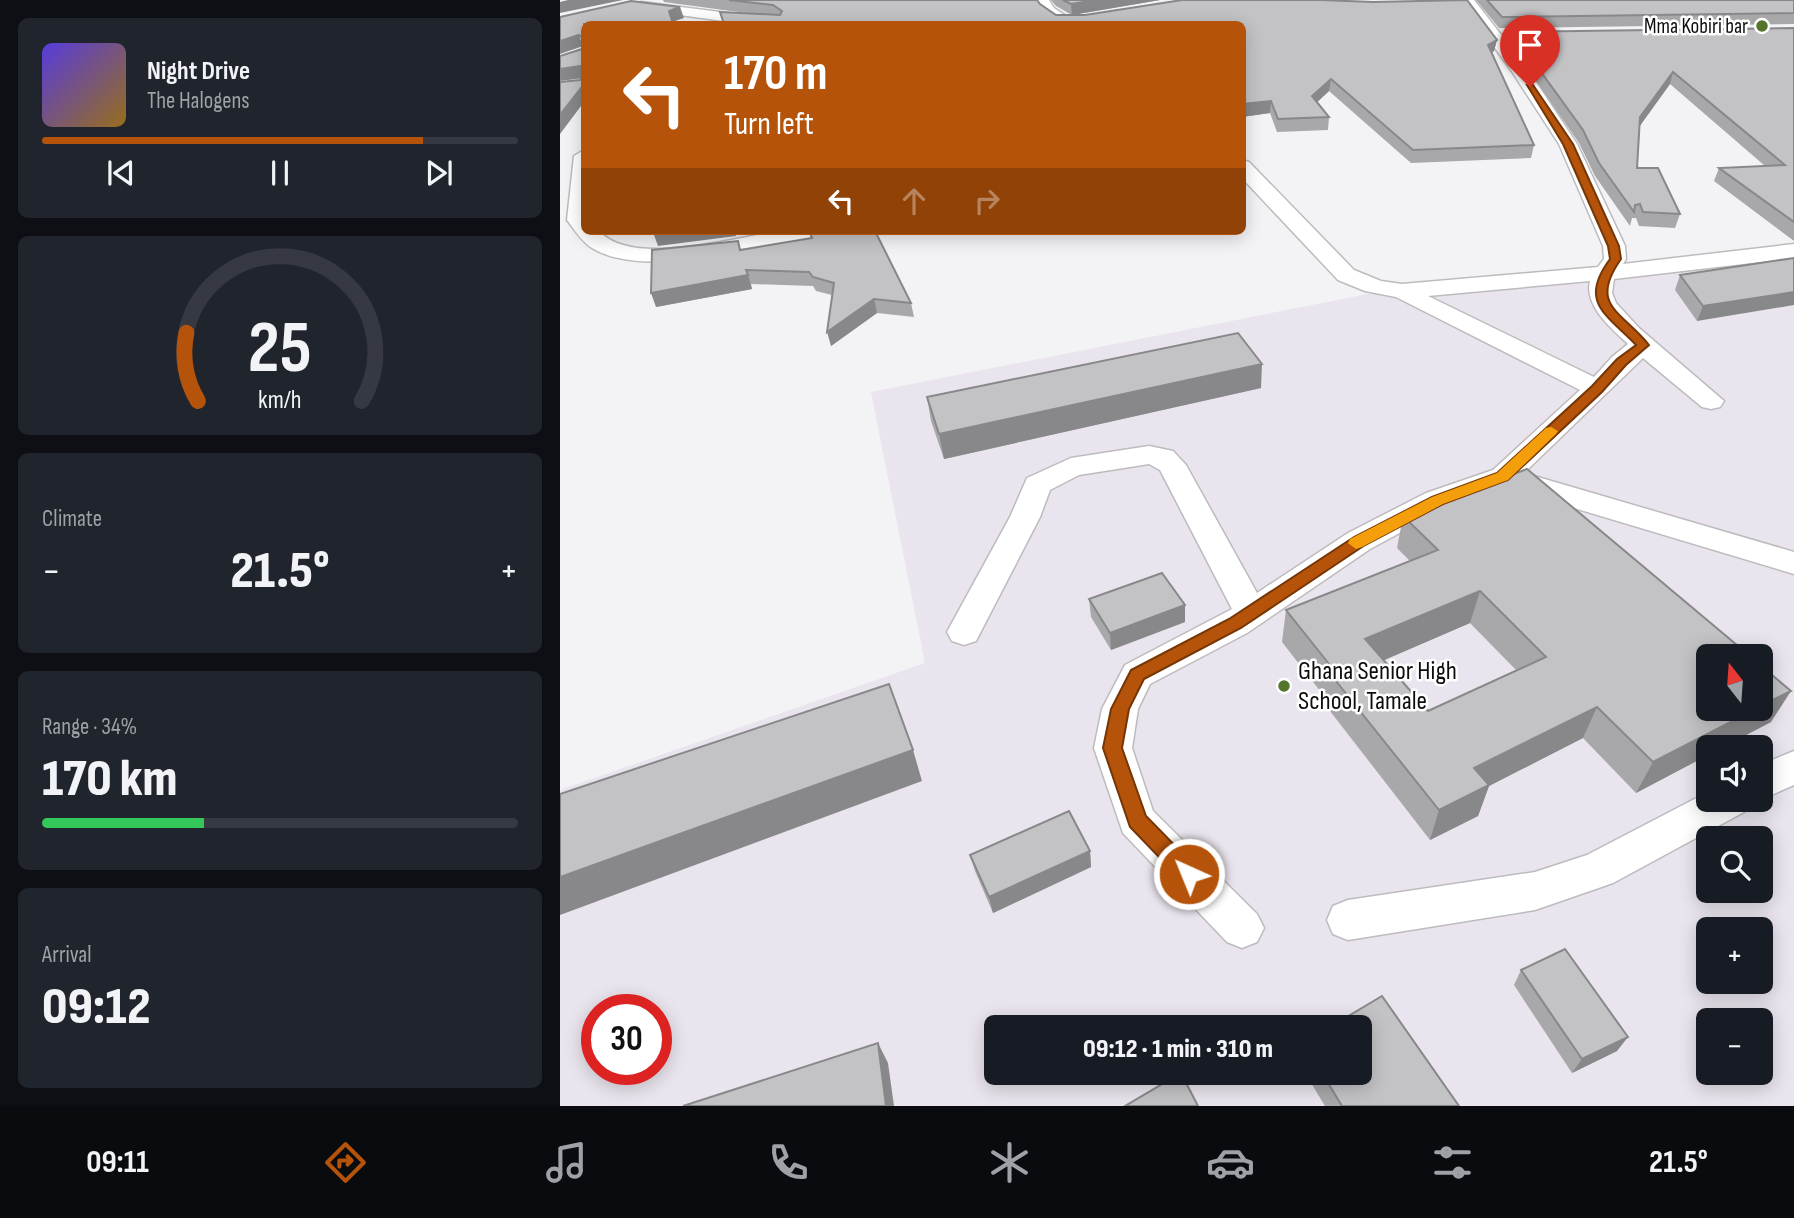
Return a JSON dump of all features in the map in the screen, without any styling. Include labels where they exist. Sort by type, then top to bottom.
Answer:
[{"type":"street","points":[[655,0],[630,6],[742,21]]},
{"type":"street","points":[[1042,0],[1048,11],[1069,21]]},
{"type":"street","points":[[1464,3],[1494,36],[1568,144],[1595,201],[1614,246],[1615,259],[1599,290],[1603,304],[1643,345],[1711,401]]},
{"type":"street","points":[[1494,36],[1521,36]]},
{"type":"street","points":[[1246,170],[1346,275],[1370,286],[1402,291],[1605,274],[1794,251]]},
{"type":"street","points":[[581,188],[578,220],[581,223]]},
{"type":"street","points":[[591,235],[599,244],[629,253],[718,249],[793,235]]},
{"type":"street","points":[[1402,291],[1476,331],[1538,357],[1597,389]]},
{"type":"street","points":[[1242,928],[1137,821],[1113,748],[1120,709],[1137,674],[1251,613],[1359,541],[1437,500],[1503,477],[1597,389],[1621,362],[1643,345]]},
{"type":"street","points":[[964,632],[1025,517],[1037,485],[1071,467],[1149,455],[1163,457],[1172,465],[1251,613]]},
{"type":"street","points":[[1503,477],[1794,563]]},
{"type":"street","points":[[1773,778],[1794,767]]},
{"type":"street","points":[[1348,920],[1535,891],[1598,870],[1707,812]]},
{"type":"shaded area","name":"Ghana Senior High School, Tamale","points":[[1794,254],[1794,1106],[560,1106],[560,790],[925,663],[871,392],[1368,294],[1602,280]]},
{"type":"building","points":[[729,0],[1037,0],[1056,15],[1085,15],[1182,0],[1467,0],[1497,40],[1488,45],[1534,145],[1413,150],[1331,79],[1312,96],[1329,117],[1278,119],[1271,101],[1246,104],[1246,21],[723,21],[720,12],[780,15],[782,11],[773,5]]},
{"type":"building","points":[[1063,0],[1096,0],[1071,4]]},
{"type":"building","points":[[1487,0],[1794,0],[1794,13],[1502,17]]},
{"type":"building","points":[[631,1],[680,7],[669,11],[672,21],[581,21],[581,37],[579,35],[560,41],[560,17]]},
{"type":"building","points":[[1794,28],[1794,222],[1719,168],[1785,165],[1673,72],[1640,117],[1637,168],[1658,168],[1680,214],[1643,212],[1640,204],[1635,205],[1634,212],[1599,163],[1583,130],[1512,32]]},
{"type":"building","points":[[581,49],[581,66],[560,69],[560,56]]},
{"type":"building","points":[[580,80],[581,88],[560,115],[560,82]]},
{"type":"building","points":[[811,235],[877,235],[911,303],[874,299],[827,332],[834,283],[813,277],[809,272],[746,270],[748,275],[651,293],[652,250],[738,241],[740,250],[812,238]]},
{"type":"building","points":[[1794,258],[1794,292],[1703,306],[1680,275]]},
{"type":"building","points":[[1238,333],[1262,364],[939,434],[927,397]]},
{"type":"building","points":[[1527,469],[1736,644],[1696,644],[1696,721],[1733,721],[1705,735],[1696,735],[1696,740],[1653,762],[1597,707],[1474,768],[1489,785],[1439,810],[1328,671],[1333,669],[1286,610],[1438,550],[1403,516]],"holes":[[[1480,591],[1546,657],[1428,711],[1365,639]]]},
{"type":"building","points":[[1162,573],[1185,605],[1110,633],[1089,599]]},
{"type":"building","points":[[1773,676],[1791,691],[1773,700]]},
{"type":"building","points":[[889,684],[913,750],[560,877],[560,794]]},
{"type":"building","points":[[1069,811],[1090,851],[989,897],[970,855]]},
{"type":"building","points":[[1565,949],[1628,1037],[1582,1059],[1521,970]]},
{"type":"building","points":[[1382,996],[1459,1106],[1342,1106],[1329,1085],[1372,1085],[1372,1015],[1350,1015]]},
{"type":"building","points":[[878,1043],[886,1106],[683,1106]]},
{"type":"building","points":[[1161,1085],[1187,1085],[1198,1106],[1125,1106]]},
{"type":"slow traffic","points":[[1356,543],[1437,500],[1503,477],[1551,431]]},
{"type":"place","name":"Mma Kobiri bar","points":[[1762,26]]},
{"type":"place","name":"Ghana Senior High School, Tamale","points":[[1284,686]]},
{"type":"route","points":[[1189,874],[1137,821],[1113,748],[1120,709],[1137,674],[1235,624],[1359,541],[1437,500],[1503,477],[1597,389],[1621,362],[1643,345],[1603,304],[1599,290],[1615,259],[1614,246],[1568,144],[1530,87]]}]
